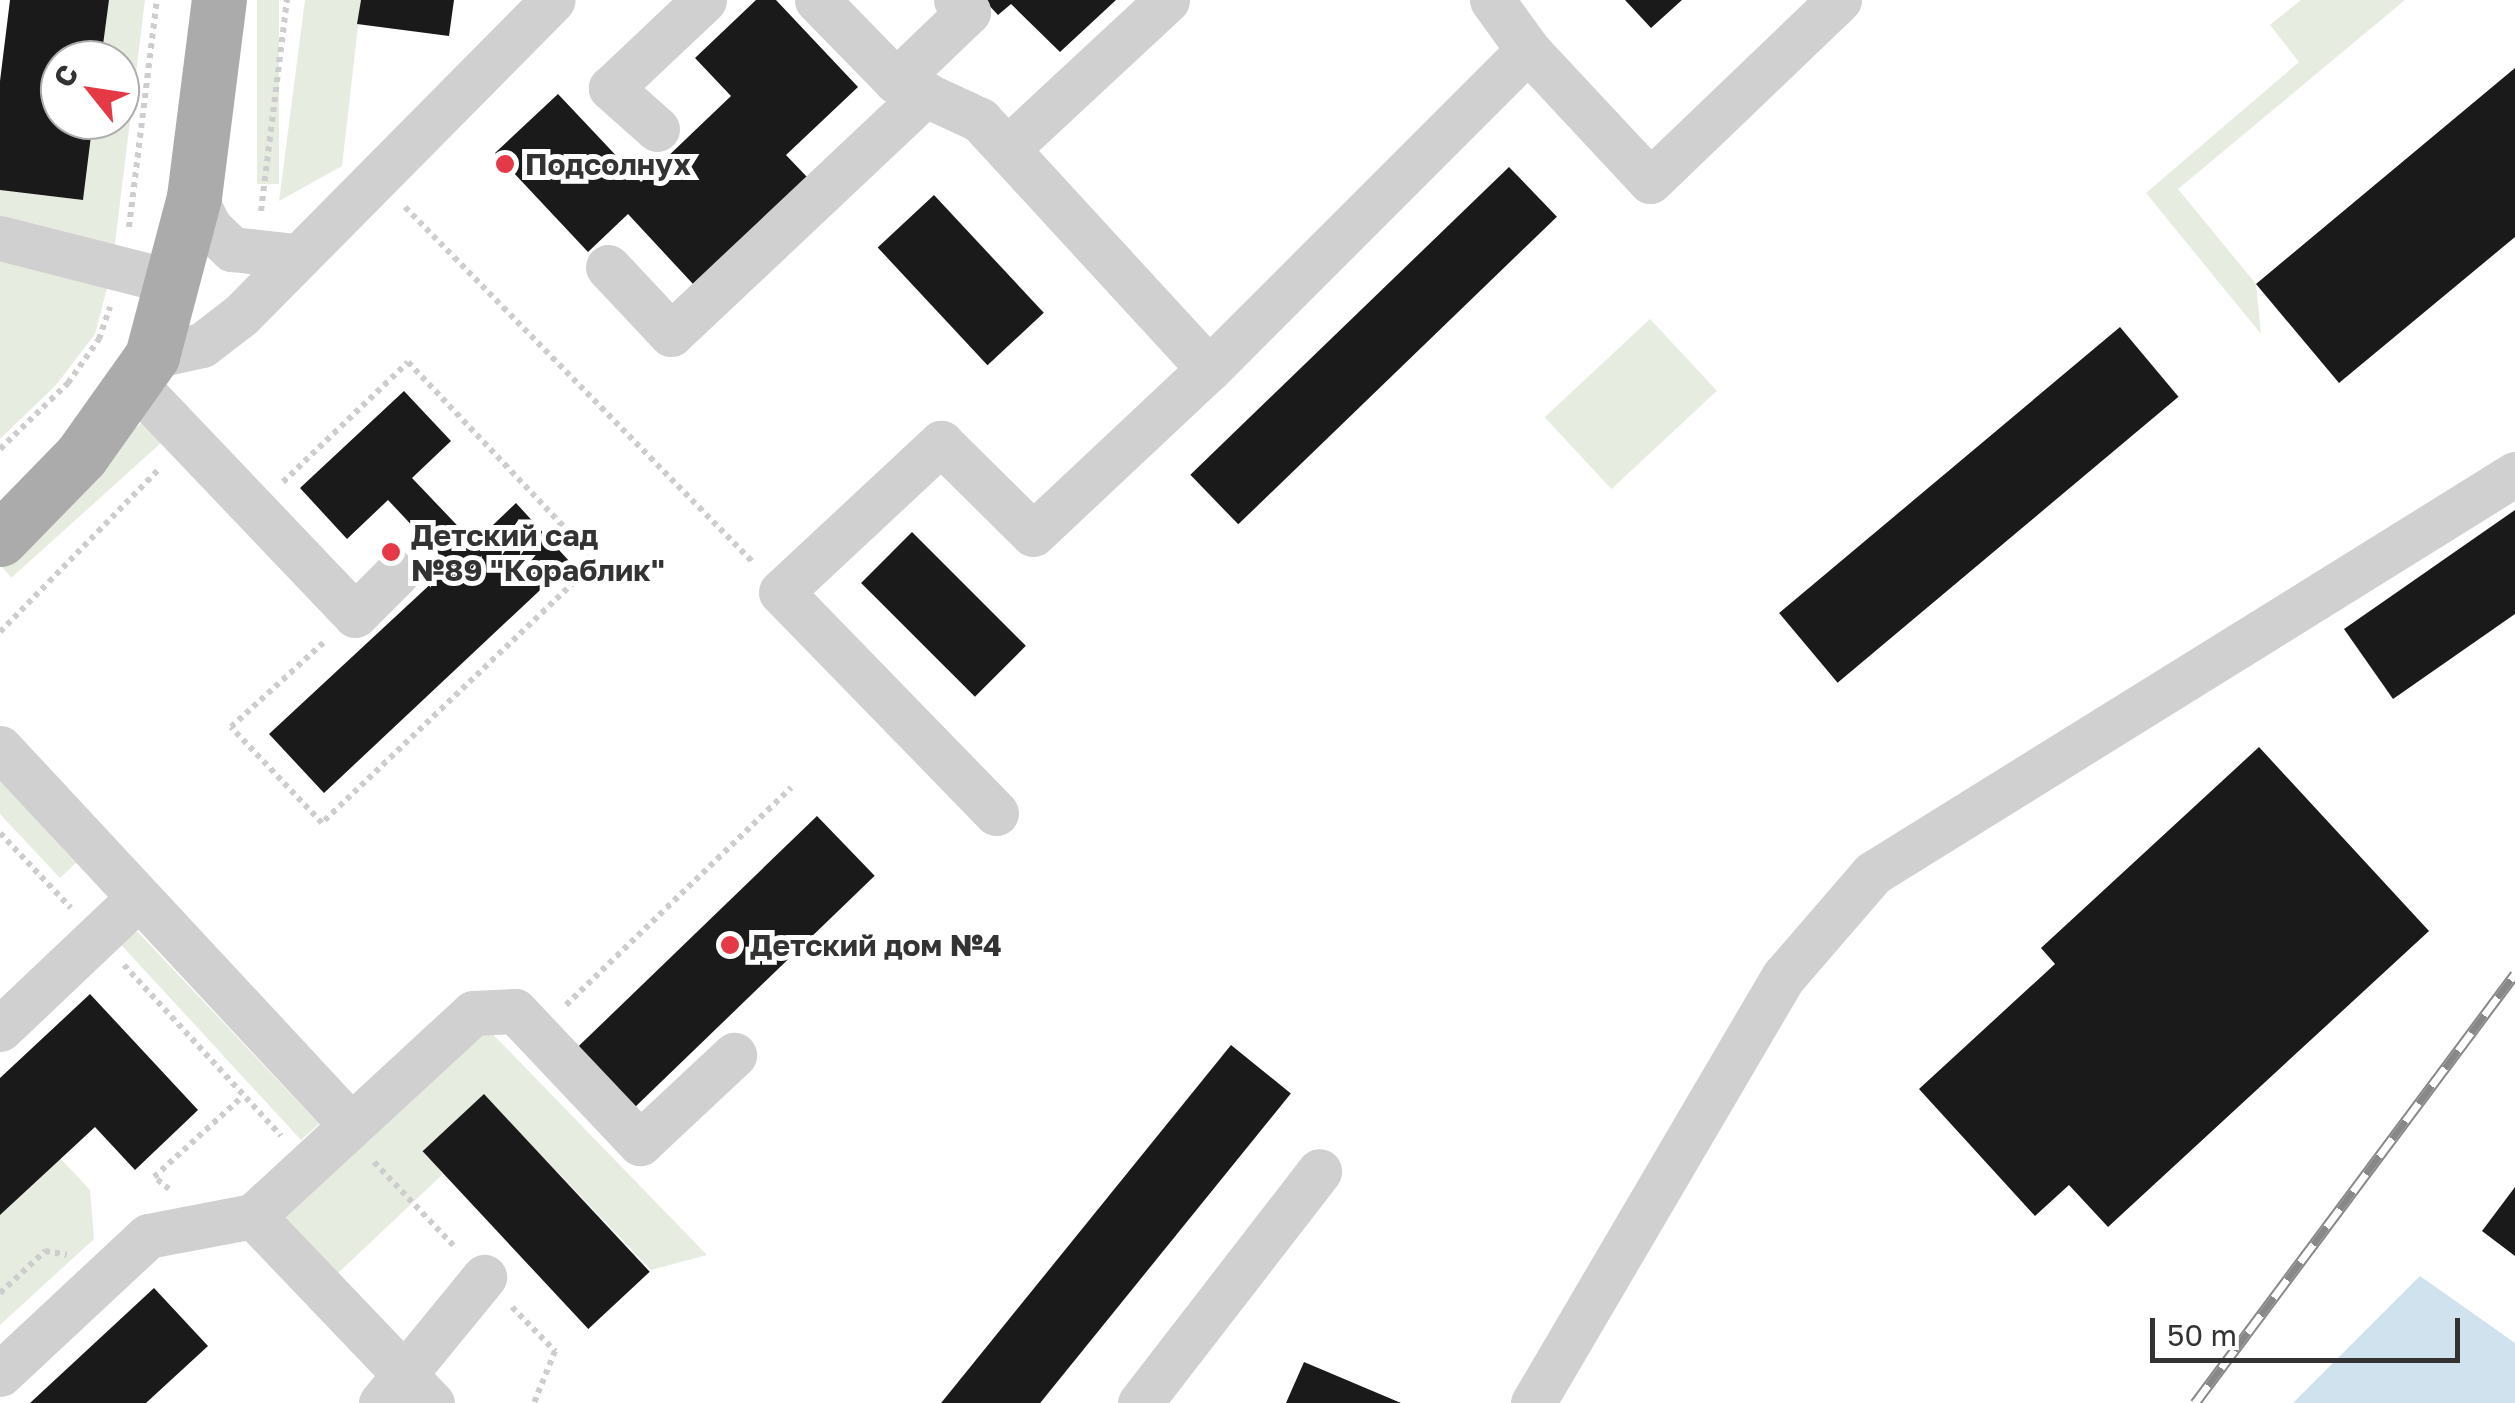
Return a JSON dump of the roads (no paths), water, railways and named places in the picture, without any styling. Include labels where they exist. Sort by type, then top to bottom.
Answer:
[{"type":"main road","points":[[0,539],[80,456],[144,371],[194,197],[219,0]]},
{"type":"lane","points":[[657,129],[610,88],[704,0]]},
{"type":"lane","points":[[818,0],[911,87],[980,120],[1209,369]]},
{"type":"lane","points":[[608,266],[671,334],[911,87],[968,12],[956,0]]},
{"type":"lane","points":[[1008,148],[1167,0]]},
{"type":"lane","points":[[1492,0],[1528,50],[1650,181],[1838,0]]},
{"type":"lane","points":[[398,573],[354,614],[144,371],[202,345],[241,315],[294,256],[541,6]]},
{"type":"lane","points":[[996,813],[782,592],[941,443],[1034,534],[1209,369],[1528,50]]},
{"type":"lane","points":[[194,197],[209,227],[232,249],[294,256]]},
{"type":"lane","points":[[0,238],[172,282]]},
{"type":"lane","points":[[1533,1403],[1784,976],[1873,873],[2515,474]]},
{"type":"lane","points":[[0,748],[350,1124]]},
{"type":"lane","points":[[0,1029],[138,898]]},
{"type":"lane","points":[[0,1374],[148,1236],[253,1216],[473,1013],[514,1011],[640,1143],[734,1056]]},
{"type":"lane","points":[[1140,1403],[1318,1171]]},
{"type":"lane","points":[[253,1216],[407,1394],[484,1277]]},
{"type":"water","points":[[2420,1276],[2515,1343],[2515,1403],[2293,1403]]},
{"type":"railway","points":[[2195,1403],[2515,974]]},
{"type":"place","name":"Подсолнух","points":[[505,164]]},
{"type":"place","name":"Детский сад №89 \"Кораблик\"","points":[[391,552]]},
{"type":"place","name":"Детский дом №4","points":[[730,945]]}]
